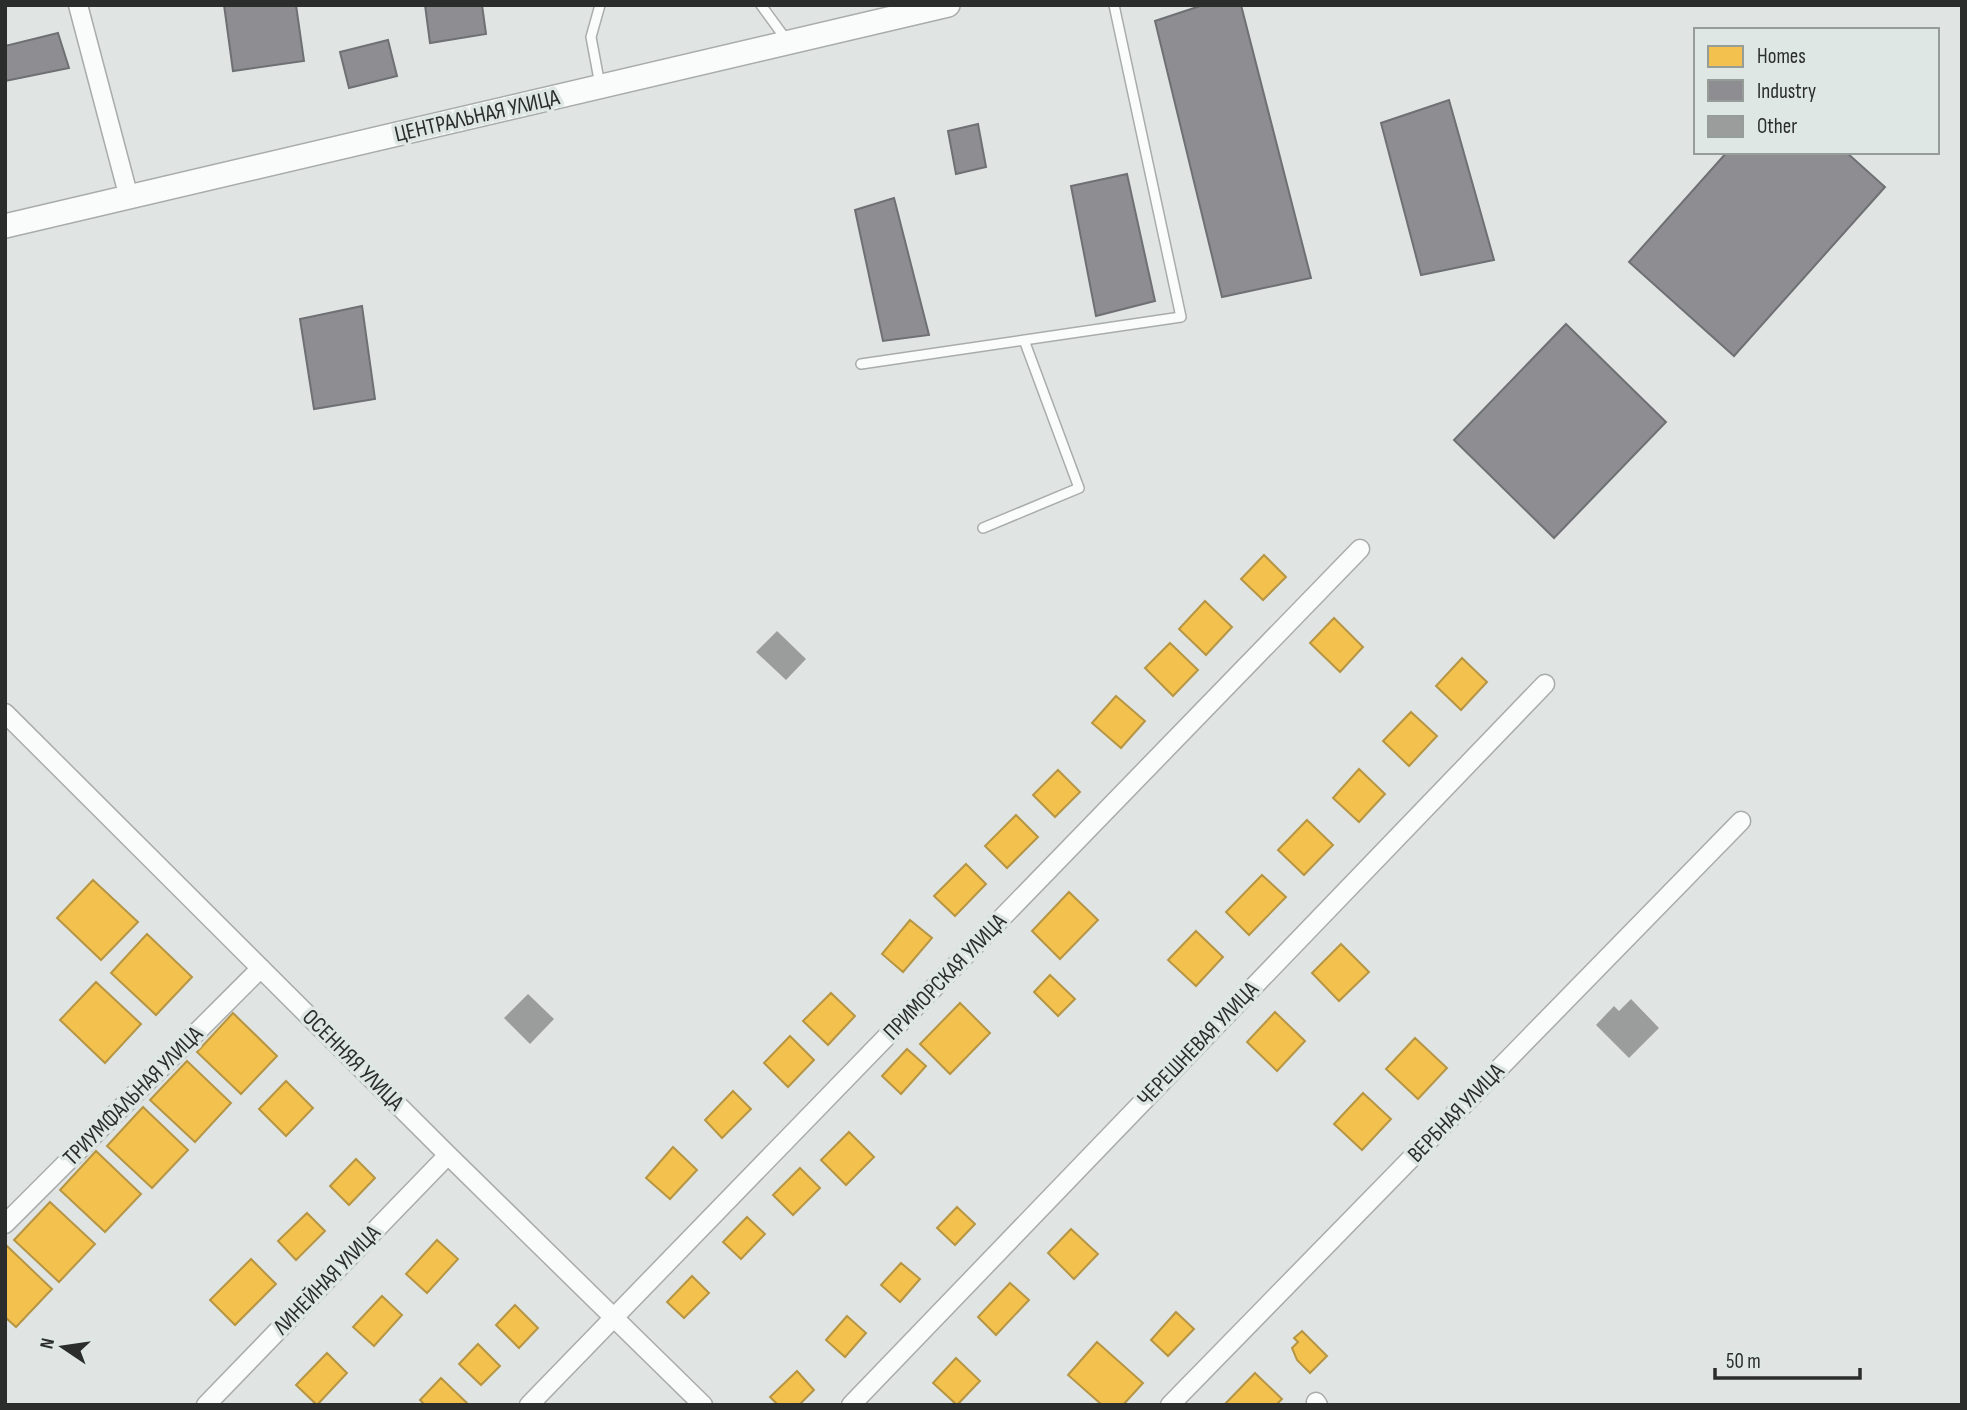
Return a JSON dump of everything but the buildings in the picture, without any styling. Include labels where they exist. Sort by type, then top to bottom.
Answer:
[{"type":"street","points":[[78,5],[129,198]]},
{"type":"street","name":"ЦЕНТРАЛЬНАЯ УЛИЦА","points":[[5,226],[948,5]]},
{"type":"street","name":"ПРИМОРСКАЯ УЛИЦА","points":[[529,1405],[1360,549]]},
{"type":"street","name":"ЧЕРЕШНЕВАЯ УЛИЦА","points":[[851,1405],[1545,684]]},
{"type":"street","name":"ОСЕННЯЯ УЛИЦА","points":[[5,713],[448,1156],[704,1405]]},
{"type":"street","name":"ВЕРБНАЯ УЛИЦА","points":[[1170,1405],[1741,821]]},
{"type":"street","name":"ТРИУМФАЛЬНАЯ УЛИЦА","points":[[5,1224],[261,968]]},
{"type":"street","name":"ЛИНЕЙНАЯ УЛИЦА","points":[[206,1405],[448,1156]]},
{"type":"lane","points":[[600,5],[591,37],[600,87]]},
{"type":"lane","points":[[761,5],[789,43]]},
{"type":"lane","points":[[860,364],[1181,317],[1114,5]]},
{"type":"lane","points":[[983,528],[1079,488],[1024,340]]}]
